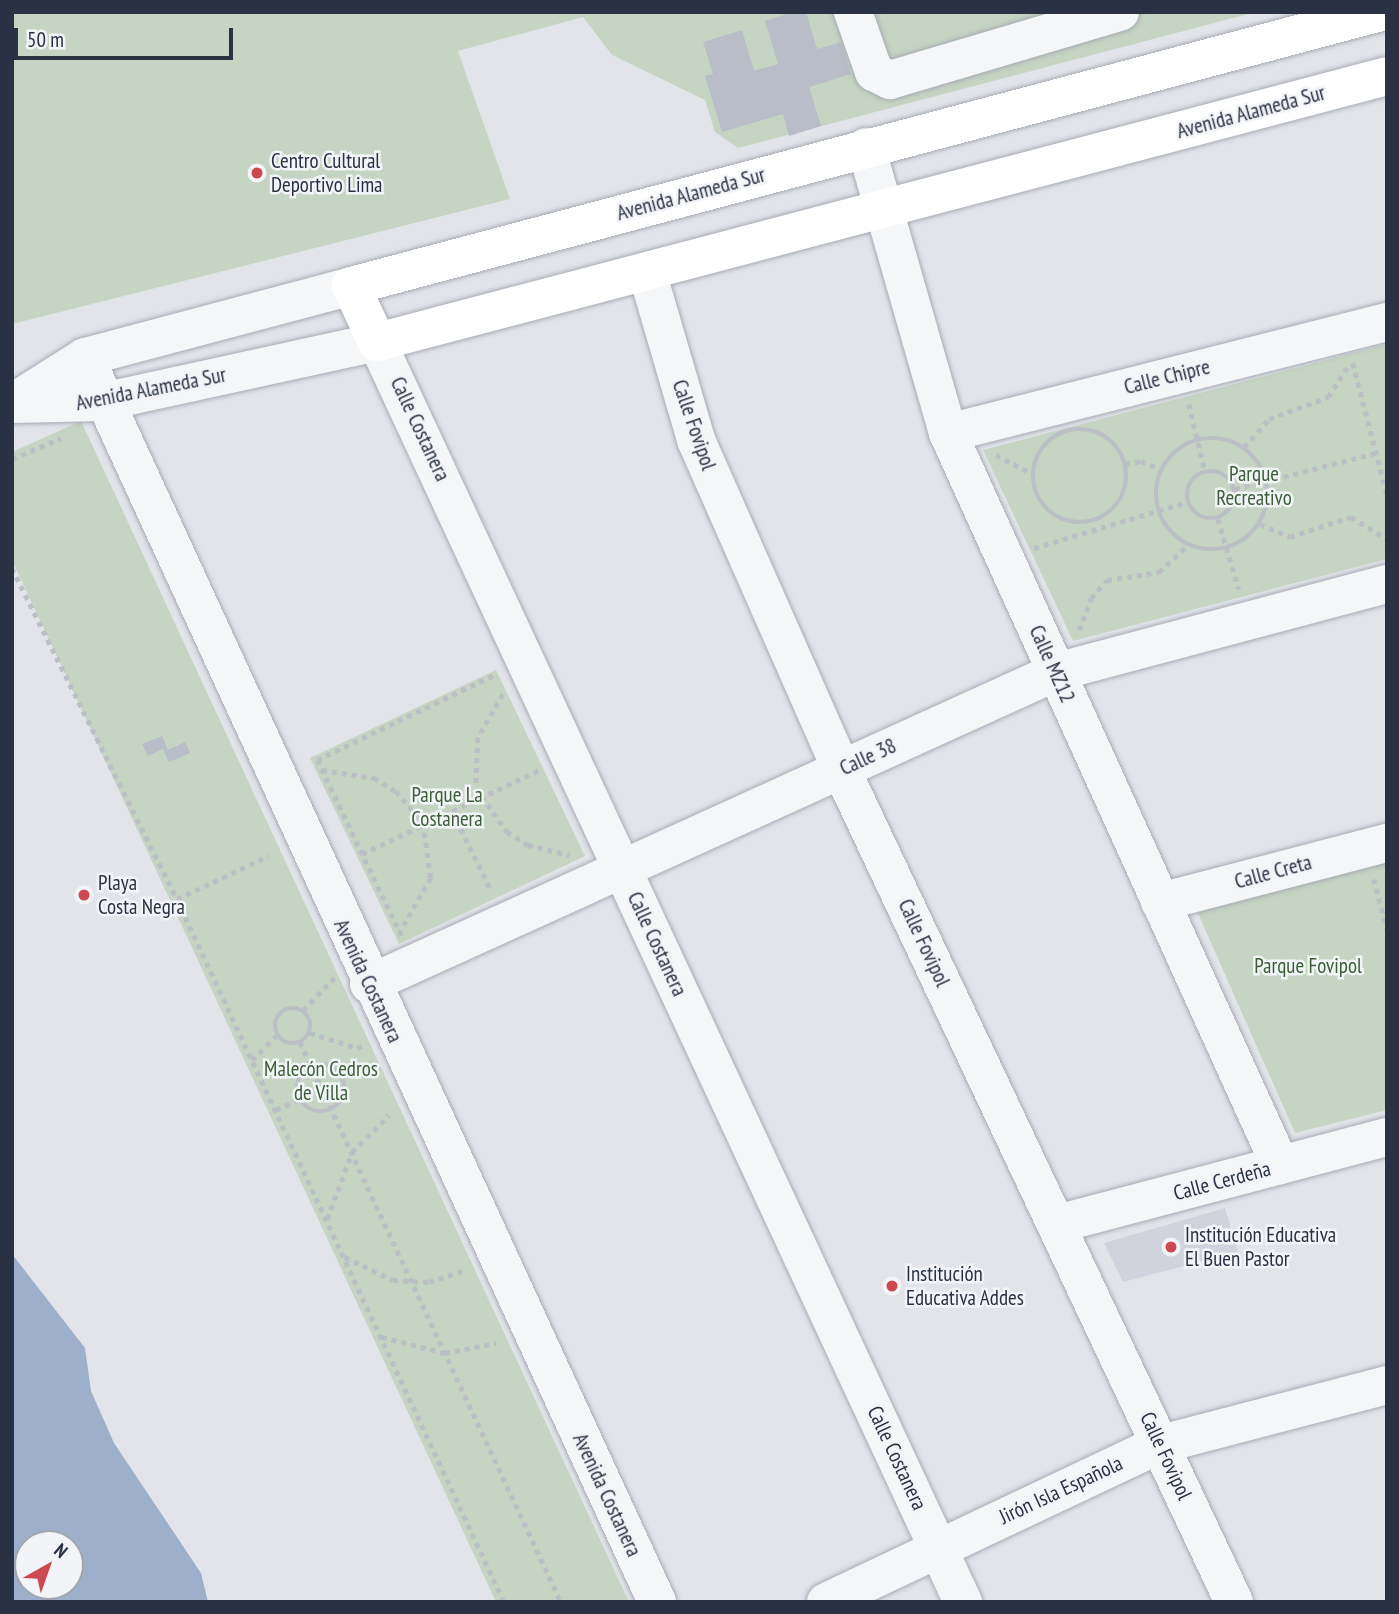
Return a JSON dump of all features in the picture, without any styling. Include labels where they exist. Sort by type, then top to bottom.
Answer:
[{"type":"main road","name":"Avenida Alameda Sur","points":[[351,286],[1381,12]]},
{"type":"main road","name":"Avenida Alameda Sur","points":[[377,342],[1387,76]]},
{"type":"main road","name":"Calle Costanera","points":[[351,286],[377,342]]},
{"type":"street","points":[[856,13],[874,72],[890,80],[1120,12]]},
{"type":"street","name":"Calle MZ12","points":[[866,147],[881,210],[948,433],[1280,1165]]},
{"type":"street","name":"Calle Fovipol","points":[[647,272],[696,440],[841,769],[1234,1602]]},
{"type":"street","name":"Avenida Alameda Sur","points":[[12,404],[85,358],[351,286]]},
{"type":"street","name":"Calle Chipre","points":[[948,433],[1387,322]]},
{"type":"street","name":"Avenida Alameda Sur","points":[[12,404],[103,402],[377,342]]},
{"type":"street","name":"Calle Costanera","points":[[377,342],[964,1602]]},
{"type":"street","name":"Avenida Costanera","points":[[85,358],[365,974],[657,1602]]},
{"type":"street","name":"Calle 38","points":[[365,974],[622,869],[1056,672],[1387,584]]},
{"type":"street","name":"Calle Creta","points":[[1160,902],[1377,845]]},
{"type":"street","name":"Calle Cerdeña","points":[[1057,1224],[1387,1137]]},
{"type":"street","name":"Jirón Isla Española","points":[[826,1602],[938,1546],[1161,1444],[1387,1385]]},
{"type":"path","points":[[1338,359],[1363,353]]},
{"type":"path","points":[[1244,447],[1269,419],[1328,397],[1350,356]]},
{"type":"path","points":[[1350,356],[1387,494]]},
{"type":"path","points":[[1174,402],[1200,396]]},
{"type":"path","points":[[1187,399],[1205,471]]},
{"type":"path","points":[[1041,438],[1094,424]]},
{"type":"path","points":[[1067,431],[1109,439],[1125,464],[1117,506],[1092,522],[1050,514],[1034,489],[1043,447],[1067,431]]},
{"type":"path","points":[[12,459],[71,434]]},
{"type":"path","points":[[1197,439],[1244,447],[1266,480],[1268,504],[1260,524],[1227,549],[1188,545],[1168,530],[1159,511],[1161,469],[1197,439]]},
{"type":"path","points":[[994,464],[988,452],[1002,448]]},
{"type":"path","points":[[1235,489],[1376,453]]},
{"type":"path","points":[[1125,464],[1141,461],[1161,469]]},
{"type":"path","points":[[1205,471],[1223,474],[1235,489],[1233,507],[1218,519],[1199,517],[1187,502],[1190,483],[1205,471]]},
{"type":"path","points":[[1034,548],[1187,502]]},
{"type":"path","points":[[1260,524],[1290,537],[1351,517],[1387,539]]},
{"type":"path","points":[[1218,519],[1240,594]]},
{"type":"path","points":[[1092,522],[1095,530]]},
{"type":"path","points":[[1028,536],[1039,560]]},
{"type":"path","points":[[1071,627],[1076,639],[1091,598],[1107,580],[1159,572],[1188,545]]},
{"type":"path","points":[[12,568],[177,899],[504,1602]]},
{"type":"path","points":[[399,932],[317,760],[494,676],[509,707]]},
{"type":"path","points":[[503,694],[478,738],[472,768],[481,797],[507,832],[528,845],[572,855]]},
{"type":"path","points":[[533,758],[545,782]]},
{"type":"path","points":[[321,770],[374,778],[396,791],[424,825],[431,878],[399,932]]},
{"type":"path","points":[[362,854],[539,770]]},
{"type":"path","points":[[452,811],[492,893]]},
{"type":"path","points":[[1377,845],[1387,929]]},
{"type":"path","points":[[561,861],[578,852]]},
{"type":"path","points":[[177,899],[268,856]]},
{"type":"path","points":[[481,899],[504,888]]},
{"type":"path","points":[[399,932],[413,931]]},
{"type":"path","points":[[252,1060],[277,1035],[280,1012],[303,1010],[326,981],[365,974]]},
{"type":"path","points":[[303,1010],[310,1032]]},
{"type":"path","points":[[310,1032],[358,1048],[392,1032]]},
{"type":"path","points":[[300,1042],[310,1032]]},
{"type":"path","points":[[277,1035],[300,1042],[561,1602]]},
{"type":"path","points":[[329,1065],[343,1077],[344,1096],[332,1110],[314,1111],[300,1099],[298,1080],[311,1066],[329,1065]]},
{"type":"path","points":[[276,1110],[300,1099]]},
{"type":"path","points":[[327,1220],[352,1153],[389,1115]]},
{"type":"path","points":[[344,1257],[375,1275],[412,1282],[462,1271]]},
{"type":"path","points":[[381,1337],[445,1353],[496,1343]]},
{"type":"shaded area","name":"Institución Educativa El Buen Pastor","points":[[1225,1208],[1238,1252],[1123,1282],[1104,1243]]},
{"type":"green space","name":"Centro Cultural Deportivo Lima","points":[[12,12],[1256,12],[738,148],[715,132],[705,100],[612,55],[583,17],[458,51],[510,199],[12,324]]},
{"type":"green space","name":"Parque Recreativo","points":[[1387,344],[1387,559],[1073,641],[983,450]]},
{"type":"green space","name":"Malecón Cedros de Villa","points":[[81,421],[629,1602],[496,1602],[12,560],[12,452]]},
{"type":"green space","name":"Parque La Costanera","points":[[496,670],[585,856],[399,944],[310,758]]},
{"type":"green space","name":"Parque Fovipol","points":[[1387,861],[1387,1110],[1295,1133],[1197,911]]},
{"type":"water","points":[[12,1254],[85,1348],[91,1391],[114,1443],[201,1573],[208,1602],[12,1602]]},
{"type":"building","points":[[793,12],[806,12],[817,49],[841,42],[851,74],[809,87],[821,126],[789,136],[783,114],[722,132],[705,76],[713,74],[703,42],[742,30],[754,71],[778,64],[765,21]]},
{"type":"building","points":[[162,736],[168,750],[185,742],[190,753],[169,762],[163,749],[148,756],[142,744]]},
{"type":"place","name":"Centro Cultural Deportivo Lima","points":[[257,173]]},
{"type":"place","name":"Playa Costa Negra","points":[[84,895]]},
{"type":"place","name":"Institución Educativa El Buen Pastor","points":[[1171,1247]]},
{"type":"place","name":"Institución Educativa Addes","points":[[892,1286]]}]
